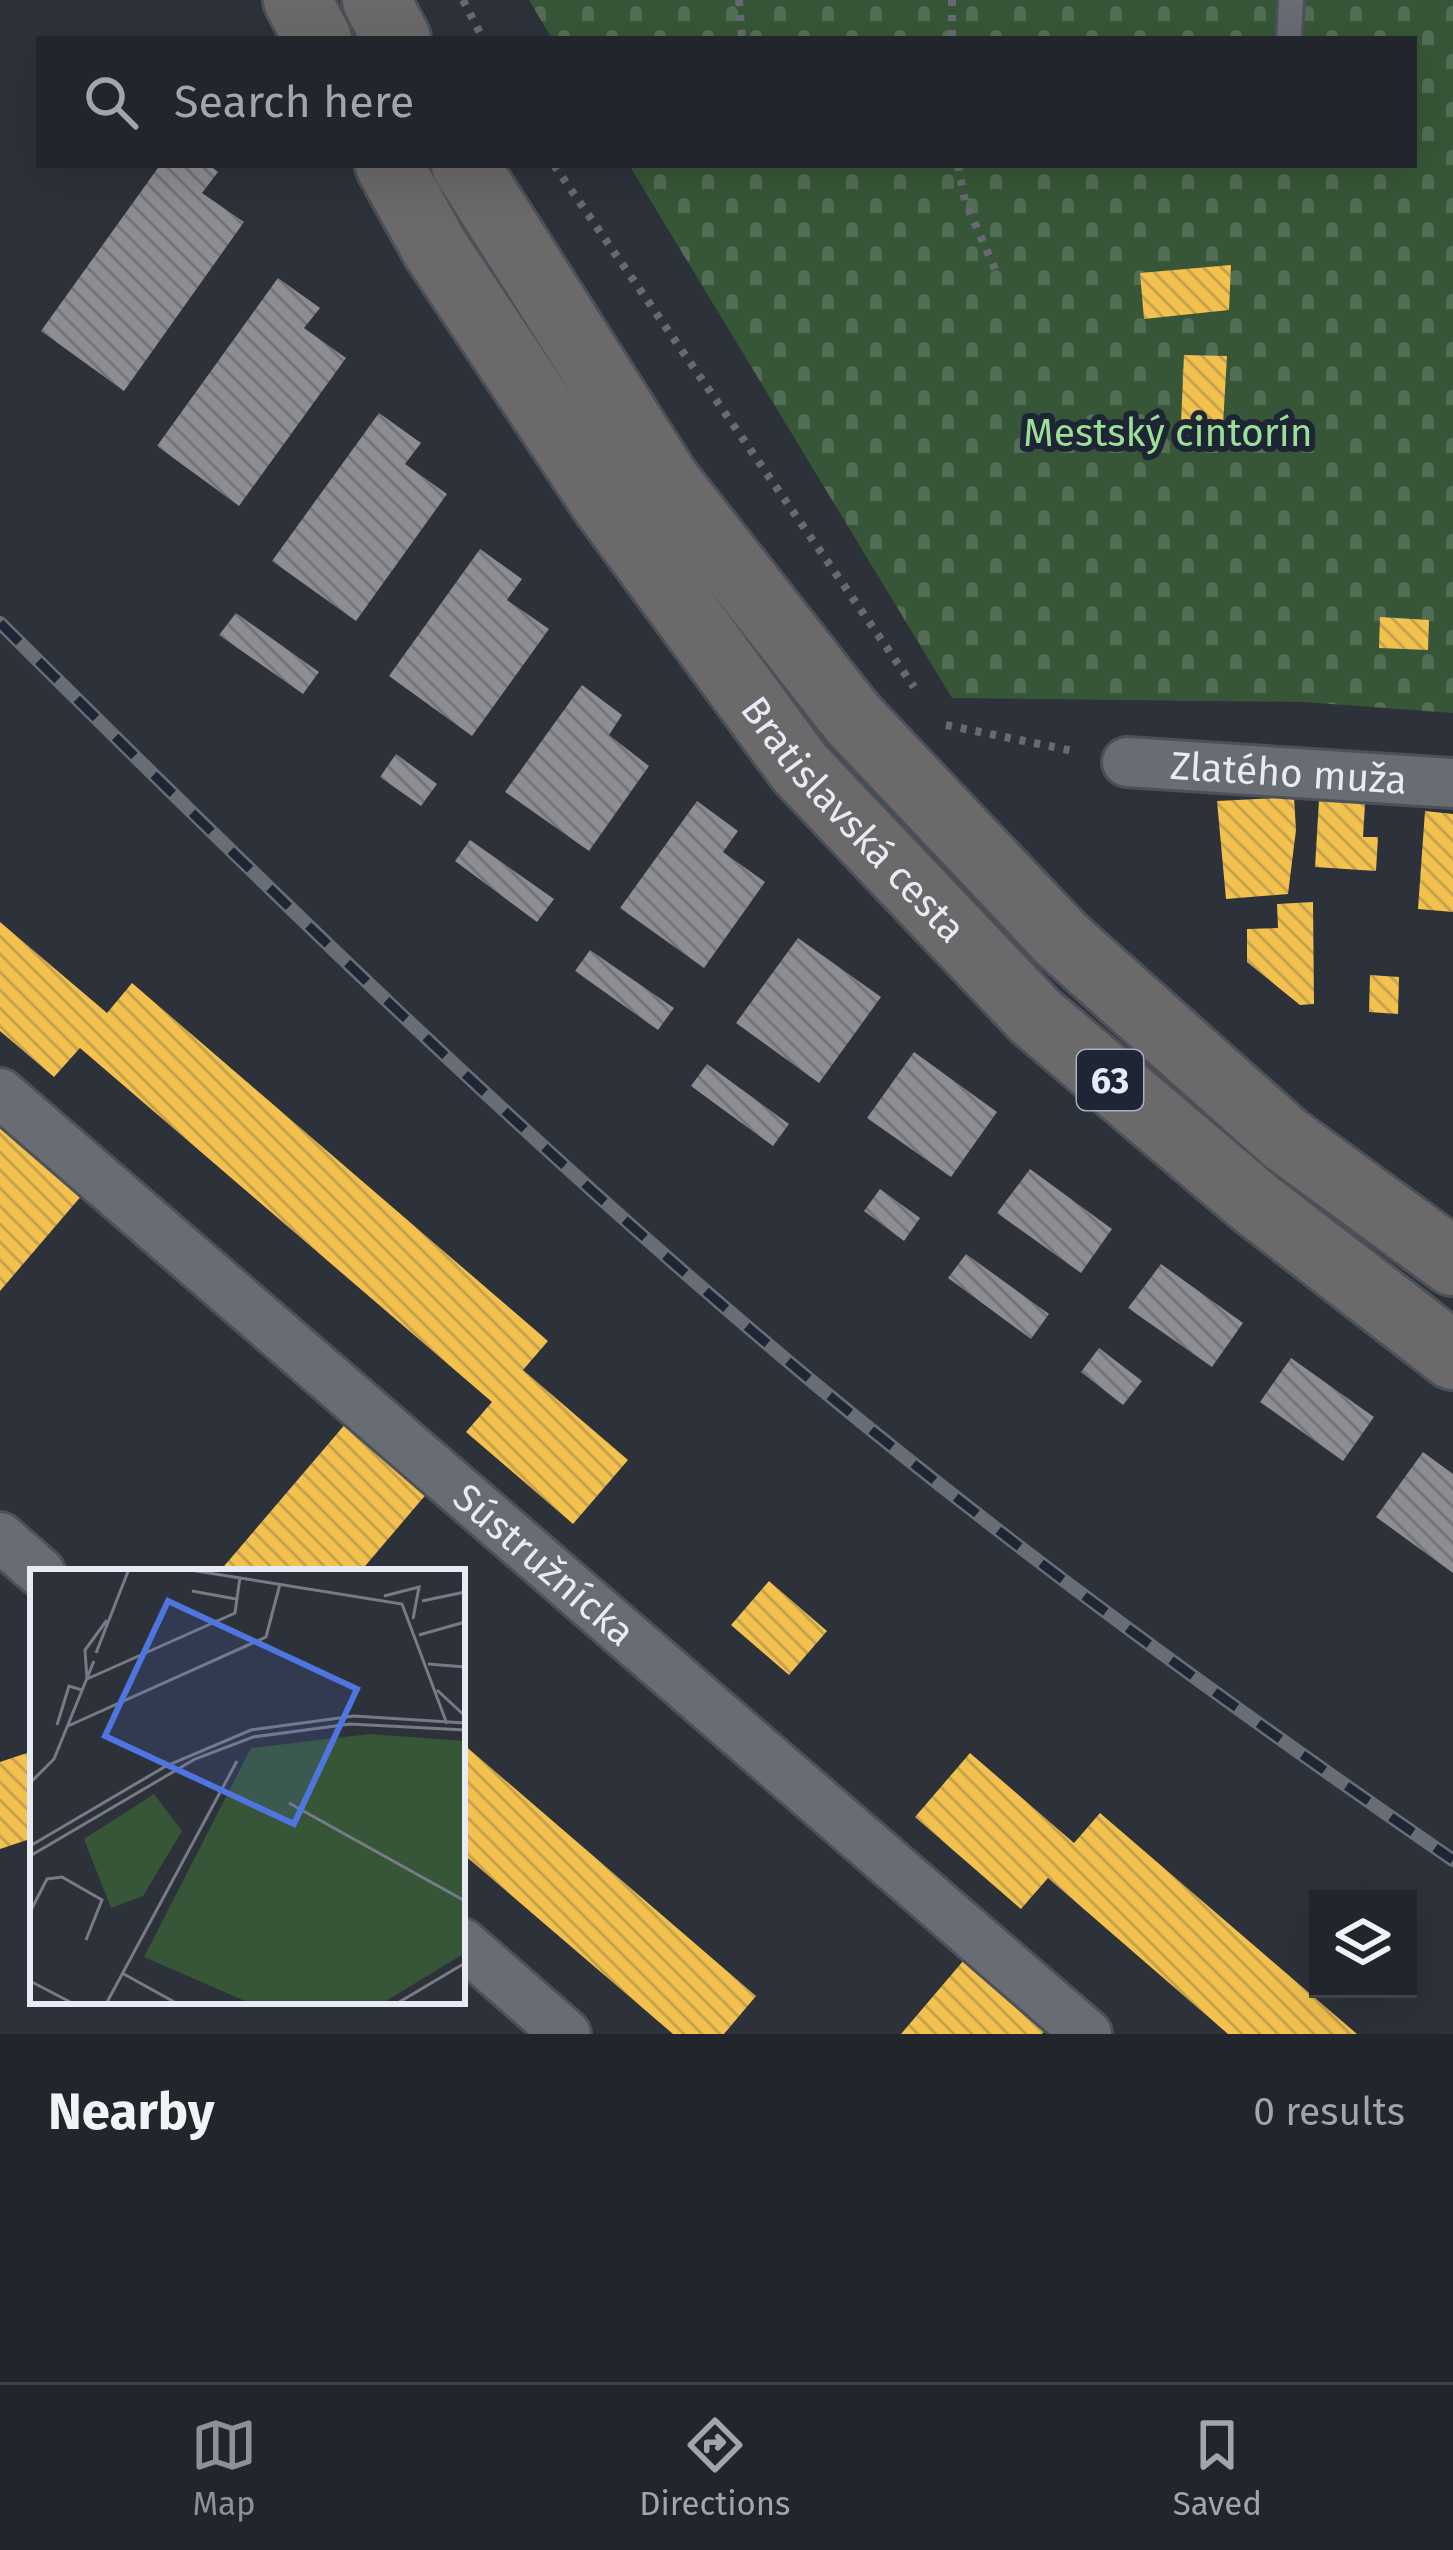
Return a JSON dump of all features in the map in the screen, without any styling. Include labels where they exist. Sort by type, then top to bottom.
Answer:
[{"type":"main road","points":[[297,0],[316,36]]},
{"type":"main road","points":[[376,0],[395,36]]},
{"type":"main road","name":"Bratislavská cesta","points":[[390,168],[435,248],[604,502],[800,768],[1035,1016],[1254,1202],[1453,1356]]},
{"type":"main road","name":"Bratislavská cesta","points":[[467,168],[667,482],[852,718],[1060,939],[1286,1139],[1453,1262]]},
{"type":"street","name":"Zlatého muža","points":[[1127,762],[1453,783]]},
{"type":"street","name":"Sústružnícka","points":[[0,1093],[1088,2034]]},
{"type":"street","points":[[0,1537],[37,1569]]},
{"type":"street","points":[[465,1946],[566,2034]]},
{"type":"lane","points":[[1289,36],[1291,0]]},
{"type":"path","points":[[463,0],[481,36]]},
{"type":"path","points":[[740,0],[742,36]]},
{"type":"path","points":[[952,0],[952,36]]},
{"type":"path","points":[[556,168],[926,704]]},
{"type":"path","points":[[958,168],[964,201],[995,269]]},
{"type":"path","points":[[939,724],[1127,762]]},
{"type":"green space","name":"Mestský cintorín","points":[[529,0],[1453,0],[1453,713],[1304,702],[952,698],[631,168],[1417,168],[1417,36],[550,36]]},
{"type":"building: Homes","points":[[1231,265],[1229,310],[1144,319],[1140,273]]},
{"type":"building: Homes","points":[[1184,355],[1227,356],[1223,425],[1181,423]]},
{"type":"building: Homes","points":[[1380,617],[1429,620],[1428,650],[1379,648]]},
{"type":"building: Homes","points":[[1294,797],[1296,830],[1288,894],[1226,899],[1217,801]]},
{"type":"building: Homes","points":[[1319,800],[1365,804],[1363,837],[1378,837],[1376,871],[1315,867]]},
{"type":"building: Homes","points":[[1425,811],[1453,814],[1453,912],[1418,909]]},
{"type":"building: Homes","points":[[1313,902],[1314,1004],[1300,1005],[1247,962],[1247,929],[1278,928],[1277,904]]},
{"type":"building: Homes","points":[[0,922],[107,1013],[132,983],[548,1341],[523,1370],[628,1460],[573,1524],[466,1432],[492,1402],[80,1048],[54,1077],[0,1031]]},
{"type":"building: Homes","points":[[1370,975],[1399,977],[1398,1014],[1369,1012]]},
{"type":"building: Homes","points":[[0,1123],[83,1194],[0,1291]]},
{"type":"building: Homes","points":[[347,1422],[429,1491],[363,1569],[222,1569]]},
{"type":"building: Homes","points":[[769,1581],[827,1631],[789,1675],[731,1625]]},
{"type":"building: Homes","points":[[465,1746],[756,1996],[724,2034],[673,2034],[465,1856]]},
{"type":"building: Homes","points":[[30,1752],[30,1839],[0,1849],[0,1762]]},
{"type":"building: Homes","points":[[970,1753],[1074,1843],[1100,1813],[1309,1993],[1309,1998],[1315,1998],[1357,2034],[1228,2034],[1048,1878],[1021,1909],[915,1817]]},
{"type":"building: Homes","points":[[969,1954],[1051,2024],[1042,2034],[901,2034]]},
{"type":"building: Industry","points":[[158,168],[213,168],[218,172],[202,193],[244,222],[124,391],[41,331]]},
{"type":"building: Industry","points":[[278,278],[320,308],[304,328],[346,358],[239,506],[157,446]]},
{"type":"building: Industry","points":[[379,413],[421,443],[405,464],[447,494],[356,621],[272,561]]},
{"type":"building: Industry","points":[[480,549],[522,579],[507,600],[549,629],[472,736],[389,676]]},
{"type":"building: Industry","points":[[236,613],[319,672],[303,694],[219,635]]},
{"type":"building: Industry","points":[[582,685],[622,715],[609,735],[649,766],[589,851],[505,792]]},
{"type":"building: Industry","points":[[396,754],[437,784],[421,806],[380,777]]},
{"type":"building: Industry","points":[[697,801],[738,831],[723,852],[765,882],[704,968],[620,908]]},
{"type":"building: Industry","points":[[470,840],[554,899],[537,922],[455,861]]},
{"type":"building: Industry","points":[[798,938],[881,997],[819,1083],[736,1023]]},
{"type":"building: Industry","points":[[590,950],[674,1008],[658,1030],[575,971]]},
{"type":"building: Industry","points":[[914,1052],[997,1112],[951,1177],[867,1118]]},
{"type":"building: Industry","points":[[707,1064],[789,1124],[773,1146],[691,1086]]},
{"type":"building: Industry","points":[[1030,1169],[1112,1229],[1081,1273],[997,1213]]},
{"type":"building: Industry","points":[[880,1189],[920,1218],[904,1241],[864,1211]]},
{"type":"building: Industry","points":[[966,1254],[1049,1314],[1031,1339],[948,1278]]},
{"type":"building: Industry","points":[[1161,1264],[1243,1323],[1212,1367],[1128,1308]]},
{"type":"building: Industry","points":[[1099,1348],[1142,1381],[1123,1405],[1081,1372]]},
{"type":"building: Industry","points":[[1291,1358],[1374,1417],[1343,1461],[1260,1402]]},
{"type":"building: Industry","points":[[1423,1452],[1453,1474],[1453,1573],[1376,1517]]},
{"type":"railway","points":[[0,623],[399,1012],[708,1293],[891,1446],[1049,1569],[1453,1860]]}]
